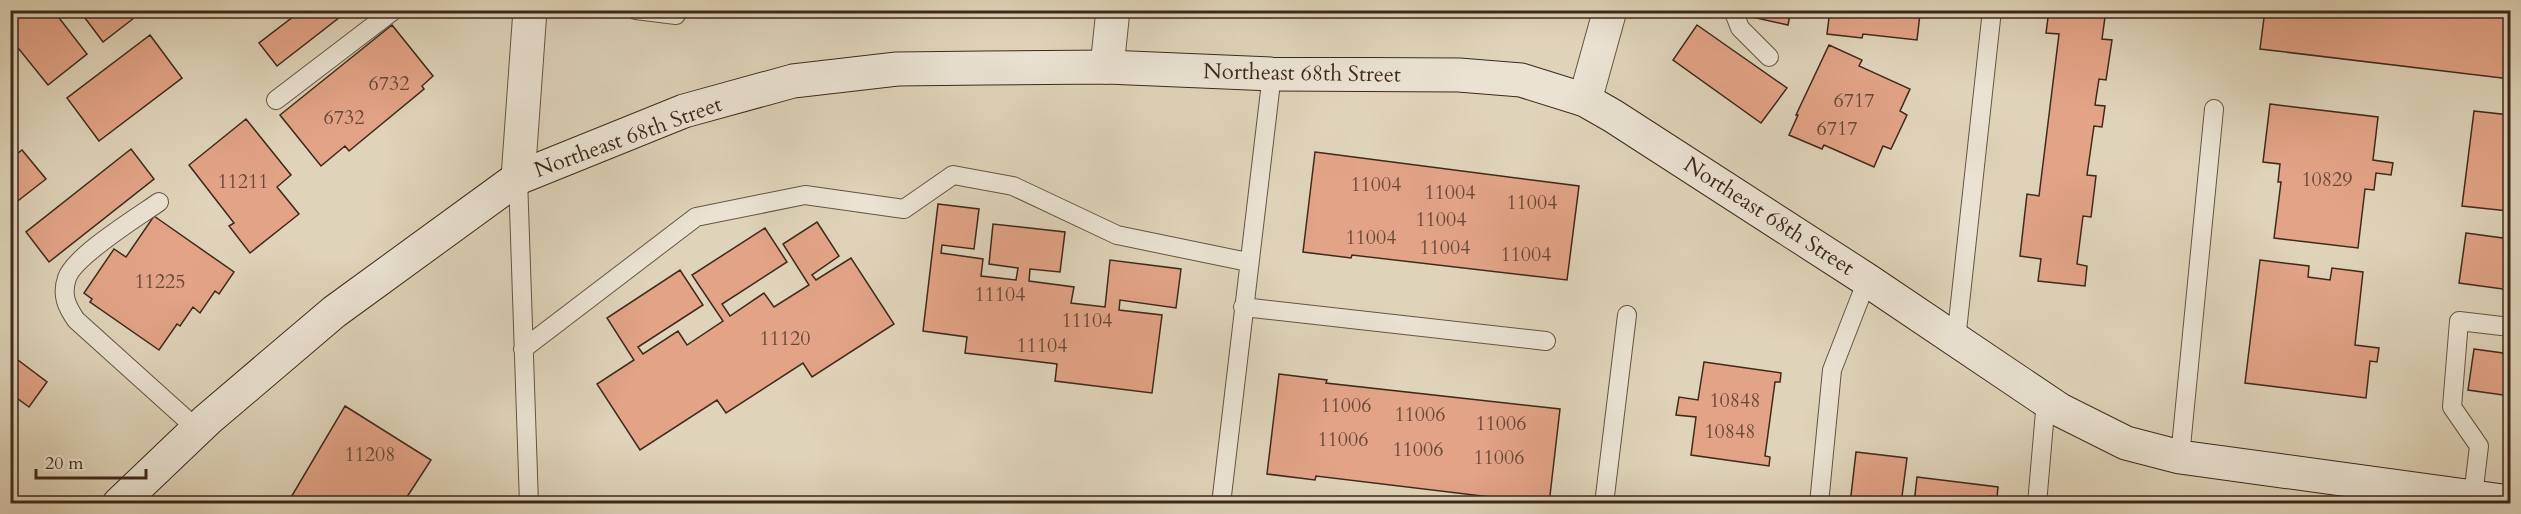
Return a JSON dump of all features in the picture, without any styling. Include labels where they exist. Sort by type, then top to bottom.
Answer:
[{"type":"main road","points":[[518,178],[530,10]]},
{"type":"main road","points":[[1107,67],[1113,10]]},
{"type":"main road","points":[[1585,100],[1610,10]]},
{"type":"main road","name":"Northeast 68th Street","points":[[119,504],[197,429],[334,312],[518,178],[684,111],[793,81],[897,69],[1107,67],[1272,74],[1459,75],[1521,80],[1585,100],[1867,280],[2060,410],[2126,443],[2180,457],[2466,498],[2511,502]]},
{"type":"lane","points":[[276,100],[394,10]]},
{"type":"lane","points":[[636,10],[676,15]]},
{"type":"lane","points":[[1733,10],[1740,28],[1769,57]]},
{"type":"lane","points":[[1956,340],[1992,10]]},
{"type":"lane","points":[[1221,504],[1272,74]]},
{"type":"lane","points":[[2180,457],[2214,109]]},
{"type":"lane","points":[[523,349],[696,216],[805,195],[904,209],[953,175],[1012,186],[1117,235],[1248,262]]},
{"type":"lane","points":[[518,178],[529,504]]},
{"type":"lane","points":[[159,202],[89,251],[67,277],[65,303],[76,320],[197,429]]},
{"type":"lane","points":[[1819,504],[1832,370],[1867,280]]},
{"type":"lane","points":[[1243,307],[1546,341]]},
{"type":"lane","points":[[1604,504],[1627,315]]},
{"type":"lane","points":[[2466,498],[2479,446],[2452,407],[2459,321],[2511,327]]},
{"type":"lane","points":[[2037,504],[2046,400]]},
{"type":"building","points":[[10,10],[53,10],[87,54],[48,85],[10,38]]},
{"type":"building","points":[[79,10],[142,10],[143,11],[103,42]]},
{"type":"building","points":[[302,10],[349,10],[277,66],[259,43]]},
{"type":"building","points":[[1748,10],[1791,10],[1788,25],[1747,16]]},
{"type":"building","points":[[1830,10],[1926,10],[1926,15],[1920,14],[1917,40],[1863,34],[1862,38],[1827,34]]},
{"type":"building","points":[[2049,10],[2106,10],[2102,39],[2112,40],[2106,80],[2099,79],[2095,105],[2105,106],[2102,127],[2094,126],[2087,175],[2096,176],[2091,217],[2083,216],[2077,264],[2087,266],[2085,286],[2038,281],[2041,259],[2020,256],[2027,194],[2039,196],[2059,34],[2046,33]]},
{"type":"building","points":[[2265,10],[2510,10],[2510,79],[2260,49]]},
{"type":"building","points":[[392,25],[433,76],[422,86],[424,89],[349,151],[345,146],[321,166],[280,115]]},
{"type":"building","points":[[1697,25],[1787,88],[1761,123],[1673,60]]},
{"type":"building","points":[[150,35],[182,78],[99,141],[67,98]]},
{"type":"building","points":[[1829,45],[1862,60],[1859,66],[1910,89],[1900,111],[1907,115],[1891,149],[1883,146],[1874,167],[1824,145],[1822,149],[1789,135]]},
{"type":"building","points":[[2270,104],[2378,117],[2373,160],[2393,163],[2391,175],[2376,173],[2374,190],[2365,189],[2358,248],[2274,238],[2281,182],[2278,182],[2280,164],[2263,162]]},
{"type":"building","points":[[2474,111],[2510,115],[2508,211],[2462,206]]},
{"type":"building","points":[[246,119],[291,175],[277,187],[299,214],[250,253],[229,226],[234,223],[189,165]]},
{"type":"building","points":[[131,149],[154,179],[49,262],[26,232]]},
{"type":"building","points":[[22,150],[46,179],[10,207],[10,159]]},
{"type":"building","points":[[1315,152],[1579,186],[1567,280],[1352,255],[1351,258],[1303,252]]},
{"type":"building","points":[[938,204],[979,209],[974,249],[942,245],[941,253],[983,259],[981,276],[1016,280],[1018,268],[989,264],[993,224],[1065,232],[1060,272],[1030,269],[1029,281],[1074,287],[1071,303],[1105,307],[1110,260],[1181,269],[1176,308],[1120,300],[1119,310],[1162,315],[1152,393],[1055,381],[1057,364],[965,353],[967,337],[923,331]]},
{"type":"building","points":[[154,216],[234,272],[219,294],[215,291],[200,313],[193,307],[180,326],[177,324],[159,350],[90,302],[92,299],[84,293],[114,249],[126,257]]},
{"type":"building","points":[[817,222],[839,256],[812,275],[816,280],[851,258],[894,324],[812,377],[803,363],[726,413],[717,400],[640,450],[597,384],[634,360],[607,318],[680,270],[703,305],[638,347],[643,354],[678,331],[687,345],[723,321],[692,275],[765,228],[787,262],[722,304],[730,316],[764,293],[774,307],[809,285],[783,244]]},
{"type":"building","points":[[2466,233],[2510,239],[2510,290],[2459,283]]},
{"type":"building","points":[[2260,260],[2309,266],[2308,277],[2330,280],[2332,268],[2363,272],[2355,345],[2379,348],[2377,362],[2370,361],[2366,398],[2245,383]]},
{"type":"building","points":[[2474,349],[2510,354],[2510,396],[2468,390]]},
{"type":"building","points":[[10,354],[47,382],[29,407],[10,393]]},
{"type":"building","points":[[1704,362],[1781,373],[1780,382],[1775,382],[1765,456],[1770,457],[1769,466],[1691,455],[1696,417],[1676,415],[1679,397],[1698,400]]},
{"type":"building","points":[[1279,374],[1327,380],[1326,383],[1560,409],[1549,504],[1316,476],[1315,480],[1267,474]]},
{"type":"building","points":[[345,406],[431,460],[405,500],[402,499],[399,504],[287,504]]},
{"type":"building","points":[[1856,452],[1907,458],[1901,504],[1850,504]]},
{"type":"building","points":[[1917,477],[1998,487],[1997,497],[1990,496],[1989,504],[1914,504]]}]
